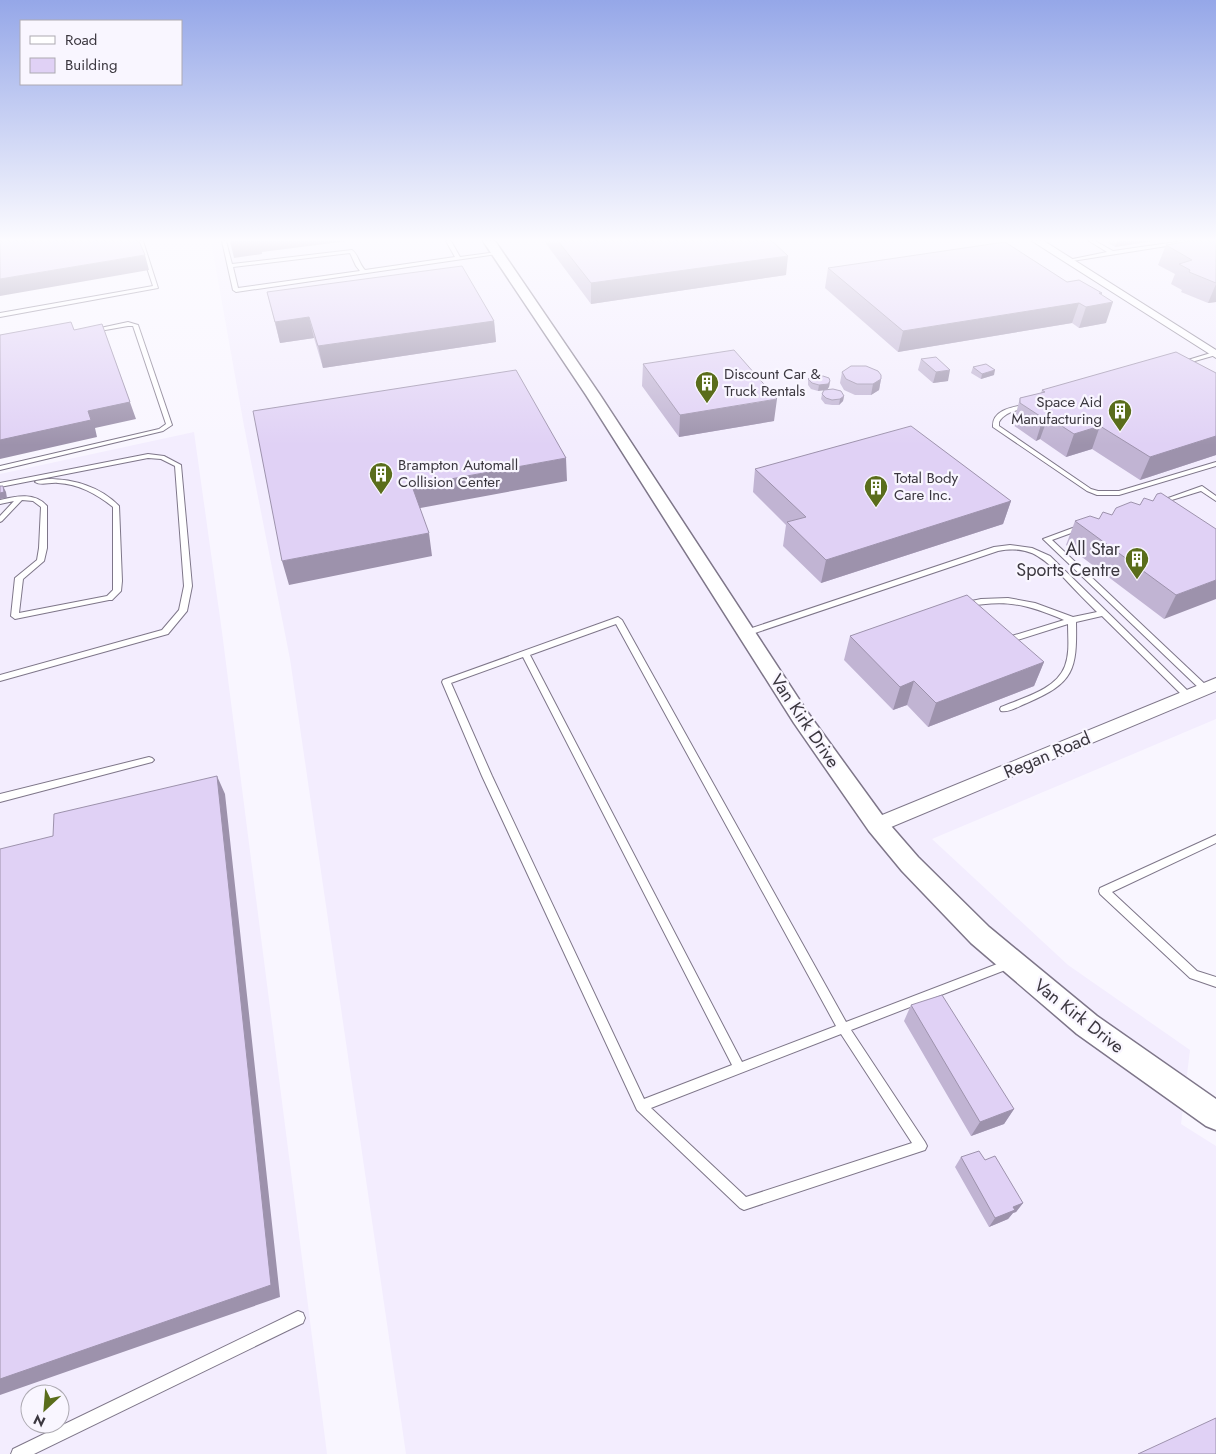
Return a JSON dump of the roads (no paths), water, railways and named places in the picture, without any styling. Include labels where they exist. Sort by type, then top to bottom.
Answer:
[{"type":"street","name":"Van Kirk Drive","points":[[534,309],[801,718],[877,825],[910,864],[980,935],[1086,1025],[1216,1116]]},
{"type":"street","points":[[1144,309],[1215,354]]},
{"type":"street","name":"Regan Road","points":[[877,825],[1211,687]]},
{"type":"lane","points":[[0,315],[34,309]]},
{"type":"lane","points":[[0,468],[161,430],[169,425],[135,325],[128,324],[88,331]]},
{"type":"lane","points":[[1170,366],[1215,354]]},
{"type":"lane","points":[[1040,403],[1002,413],[997,417],[996,427],[1089,490],[1097,493],[1119,493],[1216,464]]},
{"type":"lane","points":[[0,485],[148,456],[162,457],[178,465],[188,586],[183,612],[165,632],[0,678]]},
{"type":"lane","points":[[0,490],[43,481],[66,482],[106,498],[116,506],[118,581],[116,591],[109,598],[15,616],[19,578],[40,561],[43,548],[44,506],[35,500],[21,498],[0,502]]},
{"type":"lane","points":[[1156,503],[1202,488],[1216,499]]},
{"type":"lane","points":[[2,518],[21,498]]},
{"type":"lane","points":[[1092,524],[1047,539],[1211,687]]},
{"type":"lane","points":[[746,633],[1006,547],[1029,549],[1047,558],[1188,696]]},
{"type":"lane","points":[[952,609],[986,601],[1015,600],[1040,607],[1072,620]]},
{"type":"lane","points":[[999,643],[1072,620],[1104,613]]},
{"type":"lane","points":[[618,620],[843,1028],[921,1146],[744,1204],[640,1106],[487,776],[446,682],[525,654],[618,620]]},
{"type":"lane","points":[[1004,709],[1042,692],[1064,676],[1071,656],[1072,620]]},
{"type":"lane","points":[[525,654],[739,1068]]},
{"type":"lane","points":[[0,798],[149,760]]},
{"type":"lane","points":[[1216,839],[1104,892],[1194,975],[1216,982]]},
{"type":"lane","points":[[640,1106],[1012,962]]},
{"type":"lane","points":[[18,1454],[298,1318]]},
{"type":"place","name":"Discount Car & Truck Rentals","points":[[707,404]]},
{"type":"place","name":"Space Aid Manufacturing","points":[[1120,432]]},
{"type":"place","name":"Brampton Automall Collision Center","points":[[381,495]]},
{"type":"place","name":"Total Body Care Inc.","points":[[876,508]]},
{"type":"place","name":"All Star Sports Centre","points":[[1137,580]]}]
